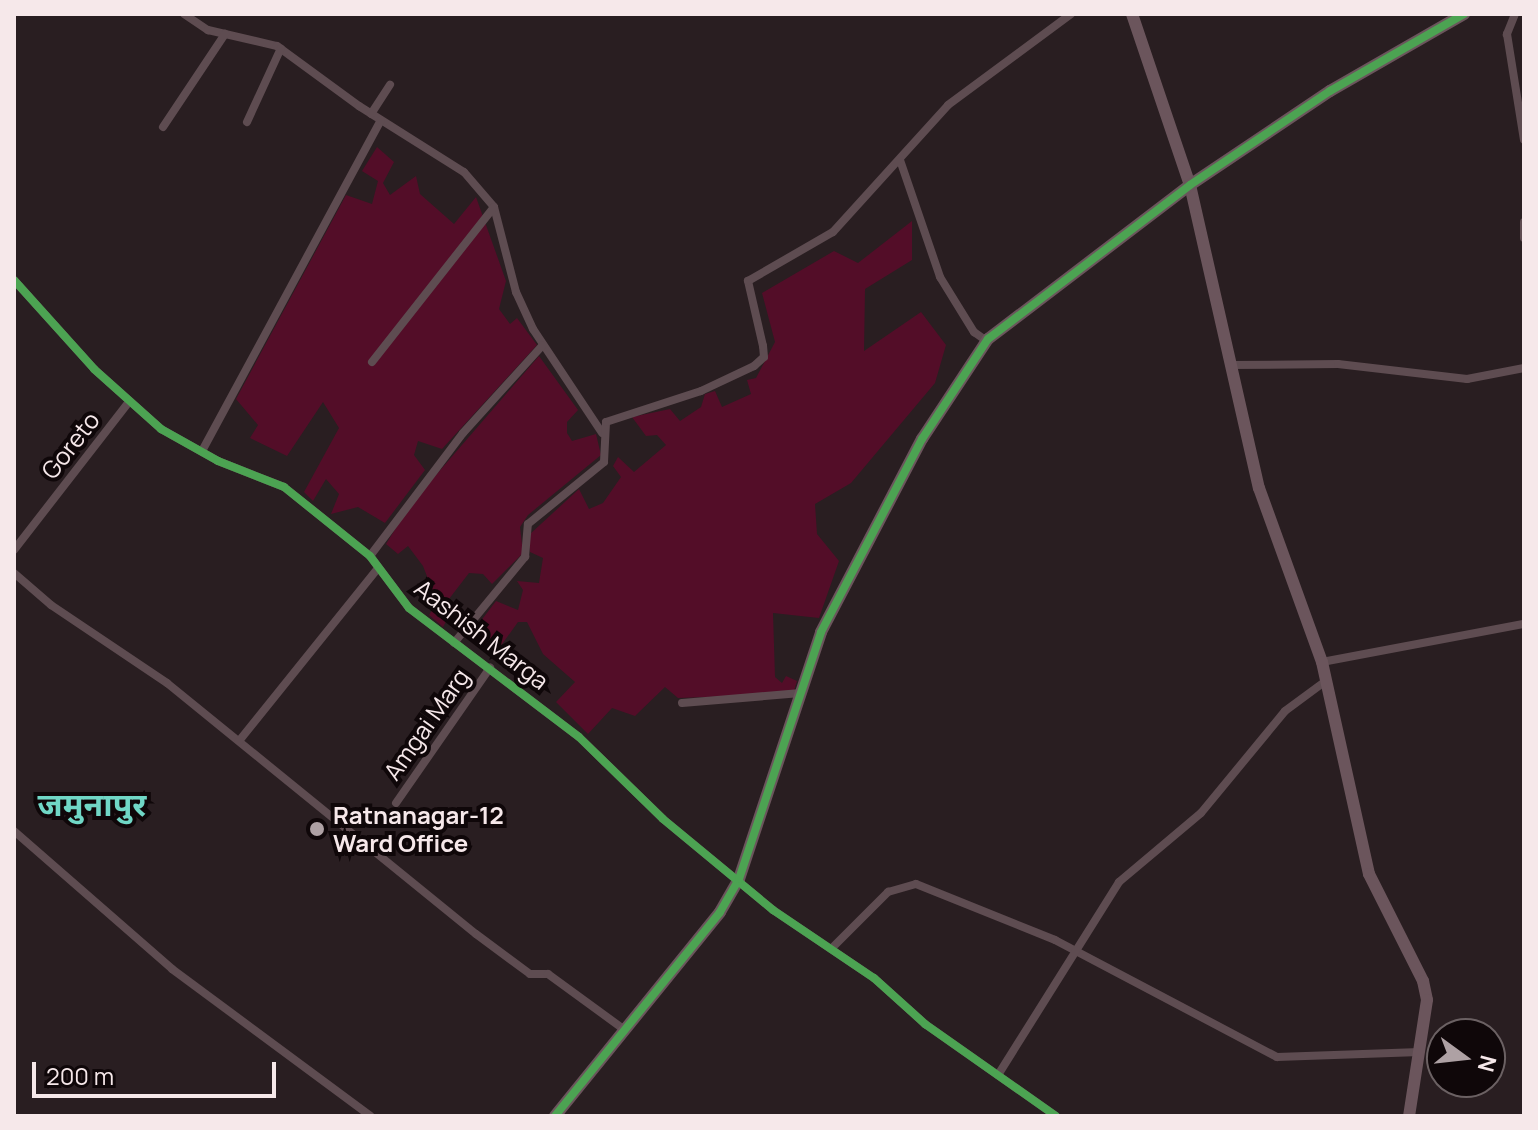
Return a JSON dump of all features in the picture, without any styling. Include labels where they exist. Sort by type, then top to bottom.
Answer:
[{"type":"street","points":[[184,14],[208,30],[259,38],[281,48],[371,114],[464,172],[494,207],[516,292],[542,346],[602,433]]},
{"type":"street","points":[[454,643],[525,557],[528,524],[604,462],[602,433],[606,422],[701,391],[764,357],[748,281],[833,232],[948,105],[1071,14]]},
{"type":"street","points":[[1132,14],[1190,185],[1259,488],[1327,680],[1369,874],[1423,981],[1427,1000],[1409,1116]]},
{"type":"street","points":[[555,1116],[622,1028],[720,912],[739,879],[821,632],[922,439],[987,341],[1190,185],[1330,91],[1464,14]]},
{"type":"street","points":[[1515,14],[1507,34],[1524,140]]},
{"type":"street","points":[[163,127],[225,34]]},
{"type":"street","points":[[247,122],[281,48]]},
{"type":"street","points":[[371,114],[390,85]]},
{"type":"street","points":[[202,451],[381,120]]},
{"type":"street","points":[[900,160],[940,277],[974,332],[987,341]]},
{"type":"street","points":[[372,362],[494,207]]},
{"type":"street","points":[[1524,222],[1524,238]]},
{"type":"street","name":"Aashish Marga","points":[[14,280],[129,402],[161,429],[202,451],[284,487],[370,556],[409,608],[581,739],[663,819],[831,949],[1056,1116]]},
{"type":"street","points":[[370,556],[463,433],[542,346]]},
{"type":"street","points":[[1230,365],[1338,364],[1467,379],[1524,368]]},
{"type":"street","name":"Goreto","points":[[14,550],[129,402]]},
{"type":"street","points":[[239,741],[378,568]]},
{"type":"street","points":[[14,573],[239,741],[476,934],[530,974],[548,974],[622,1028]]},
{"type":"street","points":[[1322,662],[1524,624]]},
{"type":"street","name":"Amgai Marg","points":[[396,803],[490,668]]},
{"type":"street","points":[[998,1075],[1119,882],[1201,813],[1285,711],[1327,680]]},
{"type":"street","points":[[682,703],[801,693]]},
{"type":"street","points":[[14,831],[172,969],[371,1116]]},
{"type":"street","points":[[831,949],[888,892],[916,884],[1075,950],[1277,1057],[1420,1052]]},
{"type":"shaded area","points":[[377,147],[394,162],[383,183],[390,195],[416,176],[420,194],[454,224],[476,197],[506,281],[499,309],[510,324],[517,318],[537,345],[442,449],[418,441],[414,455],[425,470],[385,523],[358,507],[331,514],[339,494],[326,479],[313,501],[304,492],[339,428],[323,402],[287,456],[250,438],[258,425],[236,399],[346,195],[372,204],[378,181],[362,171]]},
{"type":"shaded area","points":[[912,221],[912,260],[865,289],[864,351],[921,312],[946,345],[935,383],[851,483],[815,504],[817,534],[839,561],[819,618],[773,613],[775,677],[782,683],[786,676],[797,681],[793,694],[678,698],[665,687],[635,716],[612,708],[588,734],[556,702],[575,682],[543,654],[527,622],[518,622],[500,647],[477,626],[496,601],[518,610],[523,590],[517,581],[539,583],[543,558],[530,552],[529,535],[579,489],[589,509],[603,503],[621,477],[613,466],[618,457],[634,472],[666,445],[657,435],[646,436],[632,417],[670,409],[680,421],[701,407],[705,394],[715,391],[722,407],[751,394],[747,380],[756,378],[775,342],[762,293],[834,251],[858,263]]},
{"type":"shaded area","points":[[539,356],[578,410],[567,422],[567,433],[572,441],[596,434],[601,455],[528,515],[520,527],[523,553],[492,584],[483,574],[469,573],[449,599],[452,611],[443,627],[429,615],[437,602],[423,566],[408,546],[398,554],[386,544],[410,505]]},
{"type":"cycle path","points":[[555,1116],[720,912],[739,879],[821,632],[922,439],[988,339],[1190,185],[1330,91],[1464,14]]},
{"type":"cycle path","points":[[14,280],[94,369],[161,429],[218,461],[284,487],[370,556],[409,608],[579,737],[663,819],[773,910],[874,978],[925,1024],[1056,1116]]},
{"type":"place","name":"Ratnanagar-12 Ward Office","points":[[317,829]]},
{"type":"district","name":"जमुनापुर","points":[[92,804]]}]
